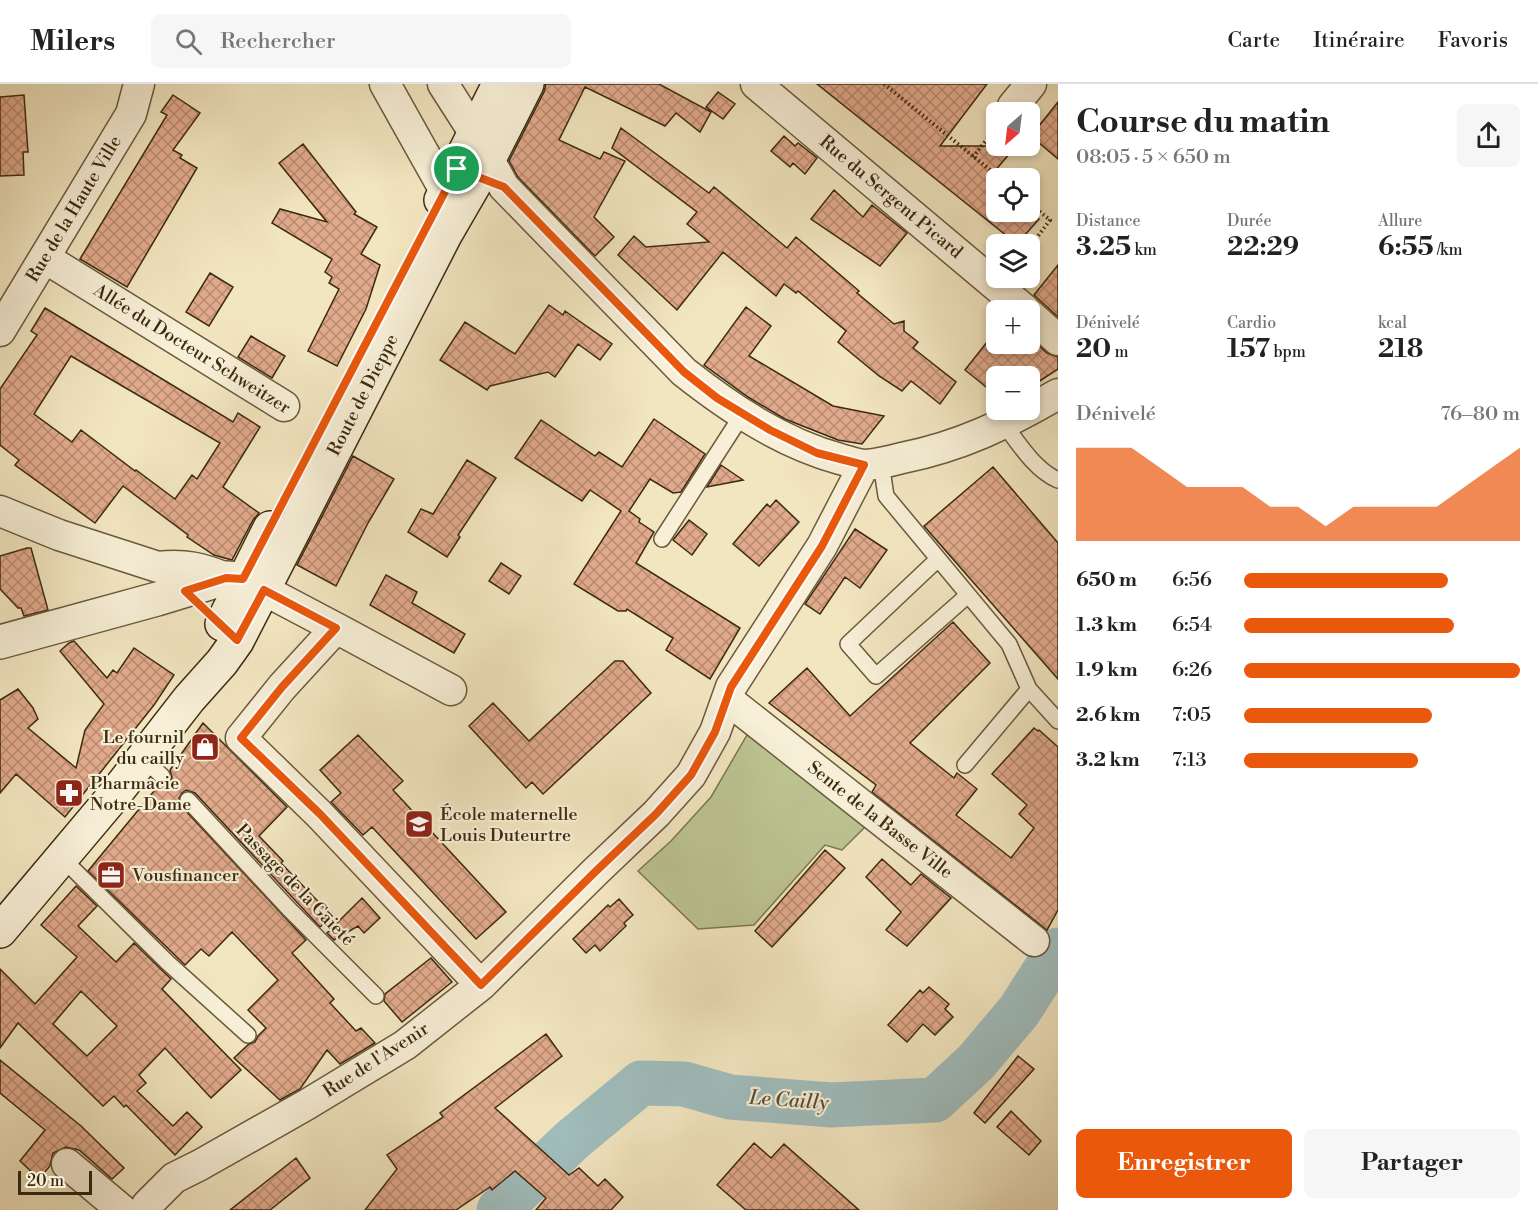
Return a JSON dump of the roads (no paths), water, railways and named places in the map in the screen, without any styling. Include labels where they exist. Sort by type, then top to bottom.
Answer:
[{"type":"main road","name":"Route de Dieppe","points":[[474,172],[499,84]]},
{"type":"main road","name":"Route de Dieppe","points":[[0,931],[62,858],[153,768],[189,699],[222,662],[244,582],[347,404],[474,172],[527,84]]},
{"type":"main road","points":[[0,642],[185,591],[244,582]]},
{"type":"main road","points":[[185,591],[229,633]]},
{"type":"street","name":"Rue de la Haute Ville","points":[[0,331],[131,114],[139,84]]},
{"type":"street","points":[[385,84],[684,372],[742,415],[817,453],[872,464],[932,452],[975,438],[1056,400]]},
{"type":"street","points":[[431,84],[451,130],[474,172]]},
{"type":"street","points":[[443,84],[474,172]]},
{"type":"street","name":"Rue du Sergent Picard","points":[[756,84],[1013,300]]},
{"type":"street","name":"Allée du Docteur Schweitzer","points":[[45,258],[284,406]]},
{"type":"street","points":[[1040,324],[1058,340]]},
{"type":"street","name":"Rue de l'Avenir","points":[[145,1210],[147,1205],[174,1178],[296,1111],[405,1045],[481,985],[656,814],[691,775],[715,732],[731,687],[872,464]]},
{"type":"street","points":[[0,511],[59,535],[158,567],[185,591]]},
{"type":"street","points":[[158,567],[176,565],[203,568],[244,582],[451,690]]},
{"type":"street","points":[[336,628],[282,687],[241,738],[320,814],[481,985]]},
{"type":"street","name":"Sente de la Basse Ville","points":[[727,699],[1034,941]]},
{"type":"street","points":[[67,1164],[122,1210]]},
{"type":"lane","points":[[662,539],[742,415]]},
{"type":"lane","points":[[1004,424],[1020,446],[1047,475],[1058,480]]},
{"type":"lane","points":[[872,464],[886,496],[1009,644],[1029,689],[1058,721]]},
{"type":"lane","points":[[938,559],[848,644],[876,676],[968,596]]},
{"type":"lane","points":[[965,765],[1029,689]]},
{"type":"lane","name":"Passage de la Gaieté","points":[[188,800],[289,909],[376,996]]},
{"type":"lane","points":[[62,858],[167,962],[248,1035]]},
{"type":"waterway","name":"Le Cailly","points":[[499,1210],[572,1140],[641,1083],[684,1084],[730,1097],[831,1105],[935,1100],[976,1062],[1019,1011],[1058,950]]},
{"type":"place","name":"Le fournil du cailly","points":[[205,747]]},
{"type":"place","name":"Pharmacie Notre-Dame","points":[[69,793]]},
{"type":"place","name":"École maternelle Louis Duteurtre","points":[[419,824]]},
{"type":"place","name":"Vousfinancer","points":[[111,875]]}]
